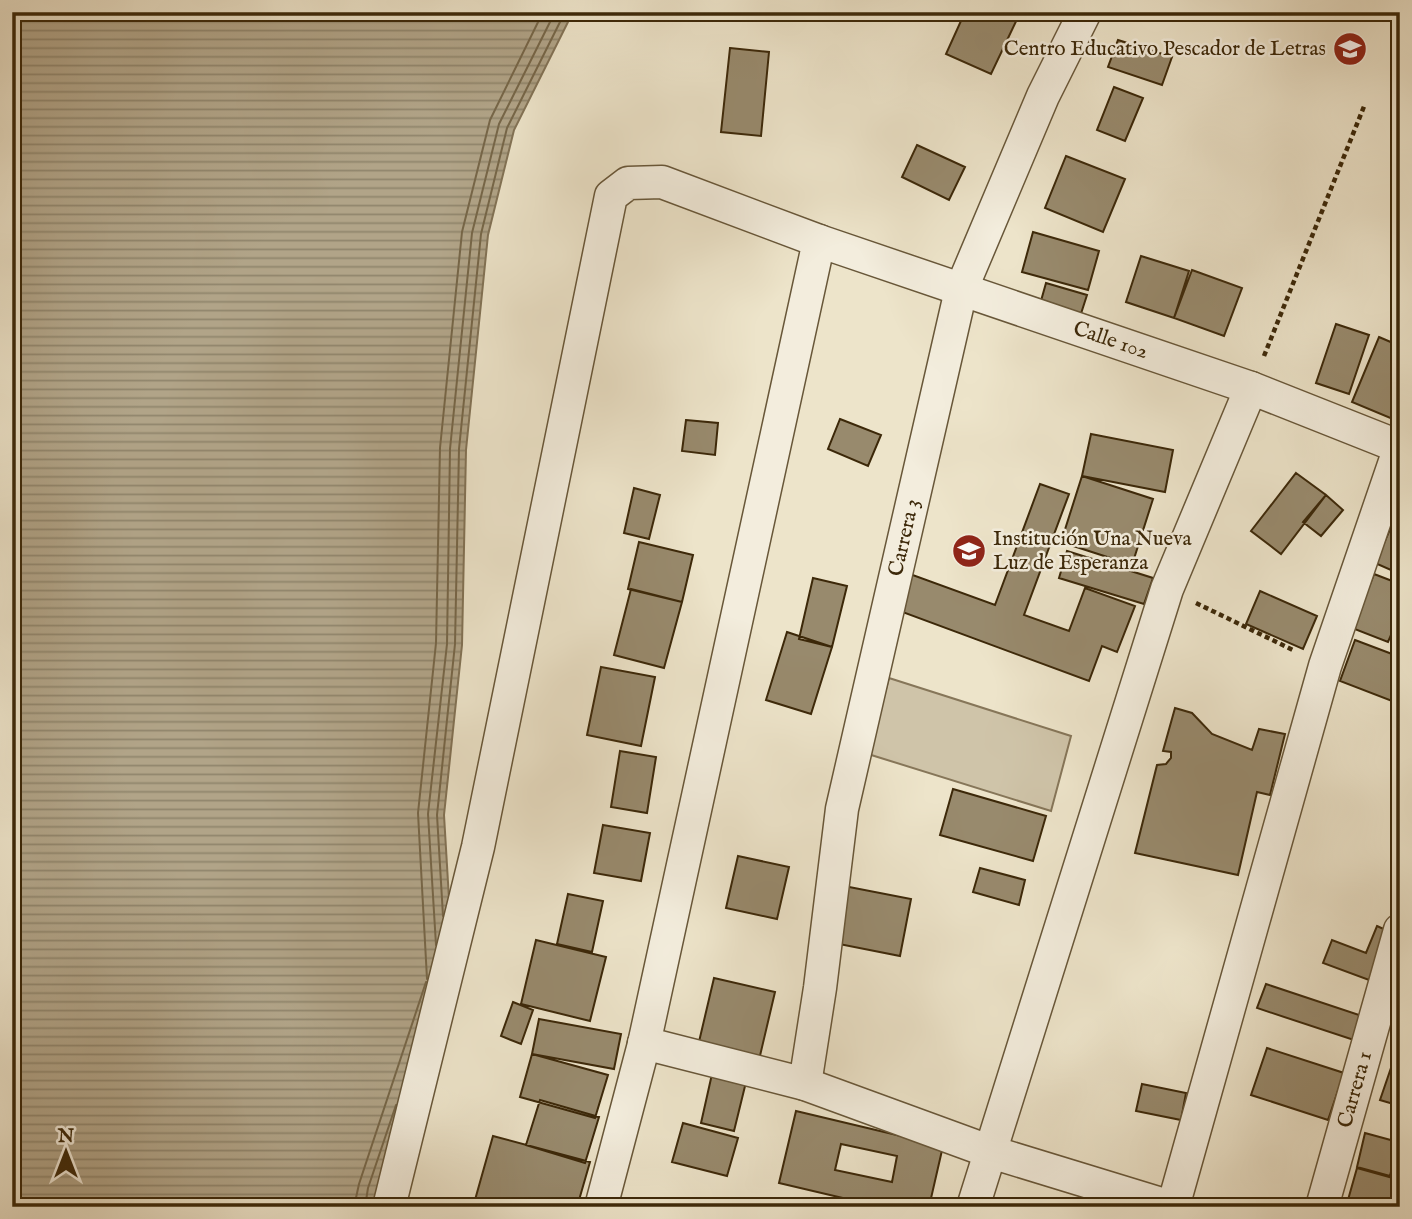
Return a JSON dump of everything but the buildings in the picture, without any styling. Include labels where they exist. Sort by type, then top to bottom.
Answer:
[{"type":"street","name":"Carrera 3","points":[[805,1084],[820,988],[842,808],[961,290],[1043,96],[1085,12]]},
{"type":"street","name":"Calle 102","points":[[389,1207],[478,847],[611,196],[628,184],[662,182],[819,242],[1251,388],[1400,447]]},
{"type":"street","points":[[601,1207],[644,1044],[819,242]]},
{"type":"street","points":[[973,1207],[1167,589],[1251,388]]},
{"type":"street","points":[[644,1044],[805,1084],[991,1152],[1172,1207],[1325,666],[1400,447]]},
{"type":"street","name":"Carrera 1","points":[[1322,1207],[1400,930]]},
{"type":"path","points":[[1251,388],[1365,104]]},
{"type":"path","points":[[1167,589],[1325,666]]},
{"type":"shaded area","points":[[889,678],[1071,736],[1051,811],[868,754]]},
{"type":"water","points":[[12,12],[573,12],[514,130],[488,235],[466,450],[462,645],[444,815],[454,983],[380,1207],[12,1207]]},
{"type":"place","name":"Centro Educativo Pescador de Letras","points":[[1350,49]]},
{"type":"place","name":"Institución Una Nueva Luz de Esperanza","points":[[969,551]]}]
